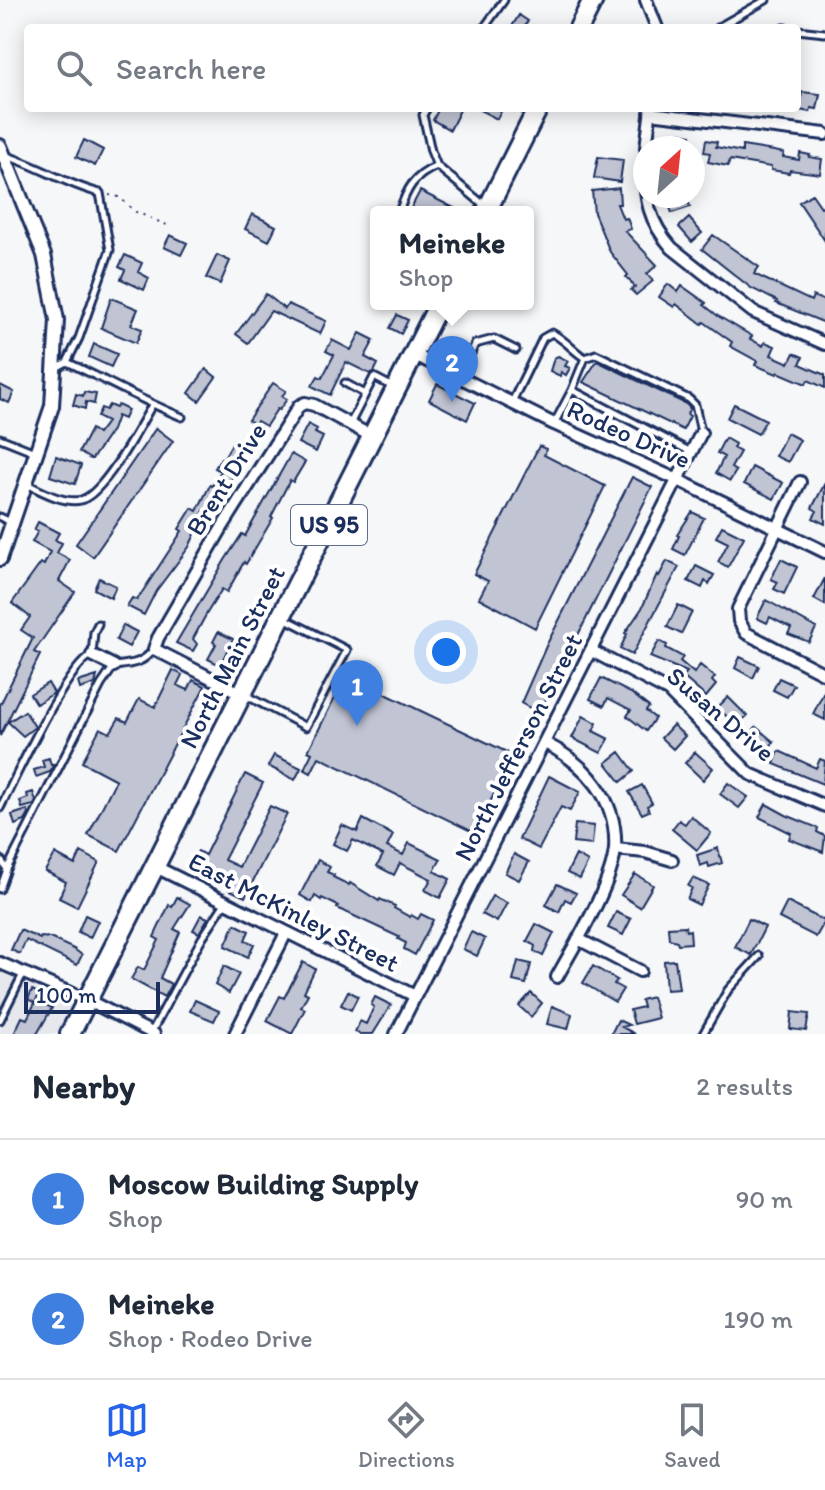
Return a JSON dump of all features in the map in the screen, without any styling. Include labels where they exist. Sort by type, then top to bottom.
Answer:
[{"type":"highway","points":[[581,24],[593,0]]},
{"type":"highway","points":[[488,206],[536,112]]},
{"type":"highway","name":"North Main Street","points":[[70,1034],[436,310]]},
{"type":"street","points":[[646,0],[655,24]]},
{"type":"street","points":[[647,136],[650,112]]},
{"type":"street","points":[[665,112],[825,134]]},
{"type":"street","points":[[0,559],[6,520],[26,483],[52,406],[61,365],[53,291],[44,255],[2,150]]},
{"type":"street","points":[[648,208],[661,236],[672,248],[753,312],[825,344]]},
{"type":"street","name":"Rodeo Drive","points":[[415,355],[825,552]]},
{"type":"street","name":"Brent Drive","points":[[154,649],[178,599],[293,412],[305,403],[373,437]]},
{"type":"street","name":"North Jefferson Street","points":[[396,1034],[701,433]]},
{"type":"street","points":[[800,482],[742,597],[738,609],[739,621],[746,633],[825,674]]},
{"type":"street","points":[[154,649],[242,694]]},
{"type":"street","name":"Susan Drive","points":[[592,651],[668,691],[750,774],[825,806]]},
{"type":"street","points":[[92,655],[114,666]]},
{"type":"street","points":[[545,743],[570,756],[592,776],[612,821],[615,849],[608,877],[557,977]]},
{"type":"street","points":[[615,849],[645,852],[672,860]]},
{"type":"street","name":"East McKinley Street","points":[[154,866],[415,996]]},
{"type":"street","points":[[235,1034],[286,933]]},
{"type":"street","points":[[578,939],[640,971]]},
{"type":"street","points":[[0,963],[87,1000],[152,1034]]},
{"type":"lane","points":[[487,24],[504,0]]},
{"type":"lane","points":[[724,24],[766,0]]},
{"type":"lane","points":[[801,30],[825,33]]},
{"type":"lane","points":[[425,112],[431,151],[437,166],[482,206]]},
{"type":"lane","points":[[2,150],[84,189],[100,193],[110,250],[79,338],[61,365],[133,392],[152,405],[182,417]]},
{"type":"lane","points":[[401,206],[414,179],[437,166]]},
{"type":"lane","points":[[512,403],[543,338],[552,333],[571,344],[575,352],[585,358]]},
{"type":"lane","points":[[460,377],[475,344],[494,339],[516,350]]},
{"type":"lane","points":[[554,424],[585,358],[596,354],[689,399],[695,405],[701,433]]},
{"type":"lane","points":[[349,424],[374,377],[397,390]]},
{"type":"lane","points":[[345,383],[365,394]]},
{"type":"lane","points":[[572,390],[691,453]]},
{"type":"lane","points":[[26,483],[67,500],[78,501],[88,497],[105,480],[152,405]]},
{"type":"lane","points":[[0,438],[36,452]]},
{"type":"lane","points":[[242,694],[306,727],[313,714],[347,650],[283,617]]},
{"type":"lane","points":[[0,808],[79,663],[92,655],[94,632],[98,624]]},
{"type":"lane","points":[[0,889],[76,731],[114,666],[145,660],[154,649]]},
{"type":"lane","points":[[0,859],[7,869]]},
{"type":"lane","points":[[152,1034],[202,938],[226,902]]},
{"type":"lane","points":[[703,1034],[728,990],[759,956]]},
{"type":"lane","points":[[0,1020],[23,973]]},
{"type":"path","points":[[100,193],[119,197],[136,212],[169,226]]},
{"type":"shaded area","points":[[0,972],[73,1004],[57,1034],[0,1034]]},
{"type":"building","points":[[519,15],[528,21],[526,24],[513,24]]},
{"type":"building","points":[[802,92],[820,94],[817,109],[801,110]]},
{"type":"building","points":[[437,112],[459,112],[450,130],[433,120]]},
{"type":"building","points":[[484,112],[501,112],[497,119]]},
{"type":"building","points":[[675,132],[691,135],[691,136],[674,136]]},
{"type":"building","points":[[84,140],[103,150],[95,166],[76,157]]},
{"type":"building","points":[[706,140],[717,142],[716,147],[742,152],[742,146],[784,153],[783,157],[799,160],[800,153],[810,155],[822,159],[820,174],[790,170],[789,173],[730,160],[728,166],[708,162],[710,153],[705,152]]},
{"type":"building","points":[[598,157],[623,160],[620,182],[594,178]]},
{"type":"building","points":[[619,188],[620,204],[617,204],[631,229],[625,231],[657,265],[647,274],[653,281],[636,295],[631,290],[635,287],[626,277],[628,275],[610,252],[594,213],[592,191]]},
{"type":"building","points":[[420,191],[450,206],[412,206]]},
{"type":"building","points":[[812,194],[821,207],[825,205],[825,241],[799,202]]},
{"type":"building","points":[[670,208],[687,208],[672,213]]},
{"type":"building","points":[[252,214],[276,226],[269,241],[245,229]]},
{"type":"building","points":[[689,218],[702,233],[692,242],[679,227]]},
{"type":"building","points":[[170,235],[187,243],[181,255],[164,247]]},
{"type":"building","points":[[713,235],[759,267],[754,274],[811,301],[813,296],[825,301],[825,323],[776,303],[751,288],[702,249]]},
{"type":"building","points":[[125,255],[142,263],[138,272],[149,278],[144,290],[121,279],[125,270],[119,267]]},
{"type":"building","points":[[217,255],[230,261],[220,284],[206,278]]},
{"type":"building","points":[[668,284],[678,292],[682,286],[718,316],[752,336],[750,339],[763,346],[765,342],[775,346],[771,355],[789,363],[794,353],[803,357],[800,364],[825,375],[825,388],[755,365],[757,361],[730,346],[732,342],[704,322],[702,324],[676,304],[674,307],[659,297]]},
{"type":"building","points":[[266,294],[285,309],[288,304],[326,321],[320,334],[271,311],[248,343],[236,334]]},
{"type":"building","points":[[111,298],[138,309],[131,325],[142,329],[136,343],[101,328]]},
{"type":"building","points":[[397,315],[408,320],[401,334],[390,328]]},
{"type":"building","points":[[360,333],[374,340],[365,357],[378,364],[374,372],[370,374],[346,362],[330,395],[312,386],[318,376],[322,378],[334,355],[326,351],[332,340],[351,350]]},
{"type":"building","points":[[94,344],[117,354],[111,367],[89,357]]},
{"type":"building","points":[[558,356],[568,361],[565,366],[570,368],[566,375],[561,372],[560,376],[550,371],[554,358]]},
{"type":"building","points":[[597,361],[686,404],[690,408],[687,414],[690,416],[683,430],[583,382]]},
{"type":"building","points":[[206,369],[216,377],[199,401],[189,393]]},
{"type":"building","points":[[273,383],[286,391],[282,396],[287,399],[266,426],[257,421],[255,424],[248,420]]},
{"type":"building","points":[[437,384],[475,403],[467,420],[429,400]]},
{"type":"building","points":[[0,385],[14,392],[9,403],[0,399]]},
{"type":"building","points":[[84,392],[96,394],[94,404],[86,402],[85,409],[73,405],[76,394],[83,396]]},
{"type":"building","points":[[734,404],[766,420],[758,434],[727,418]]},
{"type":"building","points":[[109,405],[128,410],[124,419],[117,416],[112,430],[90,459],[79,452],[91,429],[98,434],[107,422],[97,417],[101,408],[106,410]]},
{"type":"building","points":[[308,424],[323,437],[316,452],[298,443]]},
{"type":"building","points":[[156,428],[173,441],[93,557],[76,544]]},
{"type":"building","points":[[787,433],[800,440],[788,462],[775,456]]},
{"type":"building","points":[[245,436],[256,442],[211,515],[204,511],[195,526],[198,528],[189,547],[156,591],[144,615],[127,606],[132,598],[137,600],[141,594],[182,531],[179,529],[192,508],[197,511],[221,471],[215,468],[221,458],[234,440],[241,444]]},
{"type":"building","points":[[725,438],[735,444],[733,448],[740,452],[731,468],[736,471],[730,481],[716,473],[724,457],[717,453]]},
{"type":"building","points":[[539,446],[546,449],[544,455],[605,486],[535,628],[479,598],[488,581],[474,574]]},
{"type":"building","points":[[291,454],[305,462],[293,482],[290,480],[273,518],[246,564],[244,562],[227,592],[222,589],[207,613],[193,639],[197,644],[193,651],[176,643],[225,560],[242,534],[245,536]]},
{"type":"building","points":[[56,456],[81,465],[75,484],[50,476]]},
{"type":"building","points":[[752,467],[783,483],[774,499],[744,484]]},
{"type":"building","points":[[632,477],[652,487],[539,713],[521,703],[547,644]]},
{"type":"building","points":[[825,483],[825,524],[813,518],[817,511],[812,508]]},
{"type":"building","points":[[692,512],[704,518],[685,555],[673,549],[677,535]]},
{"type":"building","points":[[38,522],[59,533],[55,540],[62,543],[57,553],[70,560],[59,581],[75,592],[34,652],[40,655],[0,736],[0,705],[33,638],[21,630],[30,617],[12,603],[41,563],[44,565],[50,552],[32,542],[38,531],[34,530]]},
{"type":"building","points":[[722,526],[744,537],[728,567],[718,562],[728,543],[716,537]]},
{"type":"building","points":[[781,559],[797,567],[784,594],[774,589],[778,582],[771,579]]},
{"type":"building","points":[[667,561],[679,567],[632,655],[620,649],[625,633]]},
{"type":"building","points":[[696,566],[714,575],[709,584],[705,581],[702,588],[688,581]]},
{"type":"building","points":[[99,578],[116,586],[111,598],[94,589]]},
{"type":"building","points":[[825,578],[825,605],[814,599]]},
{"type":"building","points":[[766,600],[816,628],[809,642],[788,634],[791,628],[770,617],[767,623],[757,618]]},
{"type":"building","points":[[678,605],[692,612],[681,634],[667,627]]},
{"type":"building","points":[[123,625],[137,632],[129,647],[116,640]]},
{"type":"building","points":[[218,632],[233,639],[220,665],[208,659]]},
{"type":"building","points":[[438,639],[456,647],[447,667],[429,658]]},
{"type":"building","points":[[659,641],[683,657],[680,661],[694,673],[700,665],[715,677],[712,681],[716,685],[706,697],[683,677],[687,672],[650,657]]},
{"type":"building","points":[[740,657],[759,666],[753,678],[735,668]]},
{"type":"building","points":[[173,670],[182,675],[177,685],[188,690],[193,680],[205,686],[119,851],[88,835],[116,780],[82,762],[100,728],[110,733],[119,718],[127,722],[139,699],[155,707]]},
{"type":"building","points":[[346,675],[513,755],[475,833],[319,757],[311,773],[304,769],[312,753],[308,751]]},
{"type":"building","points":[[97,676],[95,684],[80,689],[78,682]]},
{"type":"building","points":[[601,678],[631,693],[649,707],[646,711],[655,718],[646,731],[627,716],[631,710],[608,698],[604,706],[590,699]]},
{"type":"building","points":[[779,678],[794,685],[787,697],[773,690]]},
{"type":"building","points":[[48,683],[54,693],[36,704],[30,694]]},
{"type":"building","points":[[825,690],[825,720],[813,714]]},
{"type":"building","points":[[728,697],[747,716],[733,729],[718,707]]},
{"type":"building","points":[[25,711],[35,727],[23,736],[8,722]]},
{"type":"building","points":[[583,716],[597,723],[593,731],[609,739],[601,753],[572,738]]},
{"type":"building","points":[[673,725],[685,736],[673,749],[661,738]]},
{"type":"building","points":[[756,727],[774,742],[762,756],[744,741]]},
{"type":"building","points":[[779,751],[816,768],[820,759],[825,761],[823,784],[774,764]]},
{"type":"building","points":[[620,752],[634,771],[621,782],[606,763]]},
{"type":"building","points":[[695,752],[713,768],[703,780],[685,763]]},
{"type":"building","points":[[274,755],[301,768],[295,780],[268,766]]},
{"type":"building","points":[[49,758],[51,765],[54,764],[50,772],[36,777],[34,770],[44,767],[42,760]]},
{"type":"building","points":[[245,774],[263,783],[224,860],[239,867],[270,806],[287,814],[245,897],[228,889],[230,884],[216,877],[213,881],[196,873],[201,862],[194,858],[198,851],[205,855]]},
{"type":"building","points":[[549,776],[580,792],[570,811],[561,807],[539,849],[519,839]]},
{"type":"building","points":[[728,783],[748,797],[739,808],[720,794]]},
{"type":"building","points":[[642,785],[652,803],[647,806],[649,811],[642,814],[629,792]]},
{"type":"building","points":[[33,792],[34,805],[22,808],[20,801]]},
{"type":"building","points":[[766,804],[818,828],[817,832],[825,836],[823,852],[789,839],[791,833],[759,817]]},
{"type":"building","points":[[27,810],[29,814],[25,821],[15,825],[12,815]]},
{"type":"building","points":[[691,816],[711,833],[697,850],[672,829],[679,820],[685,824]]},
{"type":"building","points":[[363,819],[393,835],[387,847],[403,855],[409,843],[441,859],[434,871],[450,879],[440,898],[425,890],[431,879],[400,863],[394,875],[377,866],[383,855],[353,840],[347,851],[333,844],[342,825],[357,832]]},
{"type":"building","points":[[575,824],[594,826],[592,845],[573,843]]},
{"type":"building","points":[[718,848],[722,863],[700,866],[697,855]]},
{"type":"building","points":[[81,852],[99,862],[77,907],[59,898],[66,882],[45,871],[55,854],[75,865]]},
{"type":"building","points":[[514,854],[529,862],[519,880],[505,873]]},
{"type":"building","points":[[576,855],[588,862],[580,879],[567,873]]},
{"type":"building","points":[[318,860],[330,867],[327,872],[333,877],[350,883],[379,901],[395,906],[410,917],[418,919],[421,914],[433,920],[415,955],[404,949],[406,943],[399,937],[322,898],[315,896],[312,902],[300,895]]},
{"type":"building","points":[[635,874],[653,885],[640,907],[621,895]]},
{"type":"building","points":[[693,878],[709,885],[699,905],[687,899],[692,888],[688,886]]},
{"type":"building","points":[[557,884],[576,893],[571,902],[565,899],[559,912],[546,905]]},
{"type":"building","points":[[492,896],[507,903],[497,922],[482,914]]},
{"type":"building","points":[[177,897],[190,904],[174,929],[180,932],[160,978],[171,984],[164,997],[131,979],[138,967],[144,970],[159,940],[154,937],[169,905],[172,907]]},
{"type":"building","points":[[787,902],[825,921],[816,937],[779,918]]},
{"type":"building","points":[[616,912],[631,919],[623,935],[608,928]]},
{"type":"building","points":[[85,915],[98,921],[90,938],[78,932]]},
{"type":"building","points":[[201,915],[208,918],[199,933],[193,930]]},
{"type":"building","points":[[749,919],[765,927],[751,955],[735,947]]},
{"type":"building","points":[[235,924],[249,931],[245,940],[254,944],[248,957],[225,946]]},
{"type":"building","points":[[536,924],[554,933],[543,956],[534,951],[535,946],[527,941]]},
{"type":"building","points":[[685,926],[686,931],[690,930],[691,943],[678,944],[669,939],[668,927]]},
{"type":"building","points":[[20,930],[40,939],[50,938],[74,949],[82,955],[77,965],[26,940],[20,954],[11,950]]},
{"type":"building","points":[[471,932],[485,939],[477,956],[463,949]]},
{"type":"building","points":[[675,960],[679,989],[666,990],[664,961]]},
{"type":"building","points":[[518,961],[531,964],[526,984],[513,981]]},
{"type":"building","points":[[303,962],[315,969],[304,992],[308,994],[301,1007],[305,1009],[292,1034],[267,1021],[280,996],[284,998]]},
{"type":"building","points":[[224,966],[239,974],[229,993],[215,985]]},
{"type":"building","points":[[593,966],[617,980],[614,984],[623,989],[615,1002],[583,983]]},
{"type":"building","points":[[32,990],[40,994],[36,1000],[52,1008],[37,1034],[14,1034],[22,1017],[27,1019],[35,1003],[28,999]]},
{"type":"building","points":[[348,991],[358,996],[351,1010],[341,1005]]},
{"type":"building","points":[[531,993],[542,1003],[531,1017],[519,1006]]},
{"type":"building","points":[[375,997],[391,1005],[373,1034],[355,1032],[360,1021],[366,1024]]},
{"type":"building","points":[[652,997],[658,1018],[634,1024],[630,1010],[643,1007],[641,1000]]},
{"type":"building","points":[[195,1000],[219,1011],[214,1021],[190,1011]]},
{"type":"building","points":[[552,1006],[572,1014],[568,1029],[547,1024]]},
{"type":"building","points":[[792,1012],[809,1014],[806,1031],[790,1029]]},
{"type":"building","points":[[618,1020],[629,1025],[622,1027],[635,1034],[611,1034]]},
{"type":"place","name":"Meineke","points":[[452,402]]},
{"type":"place","name":"Moscow Building Supply","points":[[357,726]]}]
